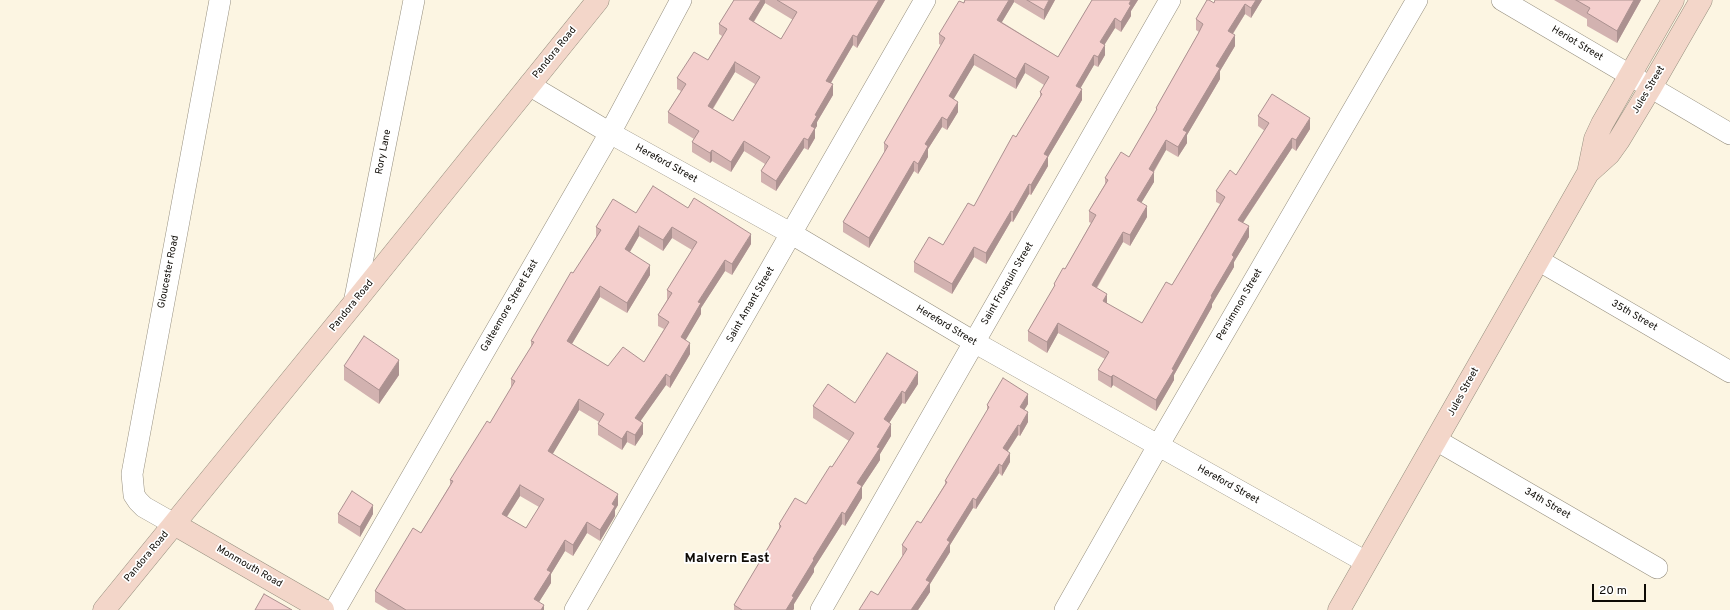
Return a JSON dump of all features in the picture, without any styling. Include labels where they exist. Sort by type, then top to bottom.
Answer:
[{"type":"street","name":"Gloucester Road","points":[[174,524],[138,501],[134,495],[132,474],[220,0]]},
{"type":"street","name":"Rory Lane","points":[[354,303],[414,0]]},
{"type":"street","name":"Pandora Road","points":[[104,610],[598,0]]},
{"type":"street","name":"Galteemore Street East","points":[[334,610],[610,133],[681,0]]},
{"type":"street","name":"Saint Amant Street","points":[[575,610],[925,0]]},
{"type":"street","name":"Saint Frusquin Street","points":[[821,610],[1170,0]]},
{"type":"street","name":"Persimmon Street","points":[[1065,610],[1158,446],[1417,0]]},
{"type":"street","name":"Heriot Street","points":[[1502,0],[1730,134]]},
{"type":"street","name":"Jules Street","points":[[1588,173],[1595,139],[1602,124],[1673,0]]},
{"type":"street","name":"Jules Street","points":[[1338,610],[1588,173],[1609,154],[1651,87],[1701,0]]},
{"type":"street","name":"Hereford Street","points":[[529,85],[610,133],[792,234],[974,342],[1366,562]]},
{"type":"street","name":"35th Street","points":[[1538,260],[1730,372]]},
{"type":"street","name":"34th Street","points":[[1436,440],[1657,568]]},
{"type":"street","name":"Monmouth Road","points":[[174,524],[323,610]]},
{"type":"building","points":[[734,0],[761,0],[749,19],[781,39],[797,12],[777,0],[879,0],[857,37],[853,35],[826,81],[833,84],[815,115],[817,116],[811,126],[815,128],[808,140],[804,138],[776,181],[761,171],[770,157],[744,141],[731,162],[712,150],[710,153],[692,142],[699,131],[668,112],[686,84],[677,78],[694,52],[708,60],[727,29],[719,24]],"holes":[[[735,62],[760,77],[733,121],[708,106]]]},
{"type":"building","points":[[965,0],[1009,0],[997,20],[1058,57],[1092,0],[1131,0],[1129,4],[1131,5],[1121,22],[1115,18],[1100,42],[1105,45],[1098,57],[1094,55],[1076,86],[1082,89],[1044,154],[1048,156],[1031,185],[1029,184],[1013,212],[1011,211],[986,253],[974,247],[952,284],[914,262],[929,237],[943,245],[968,203],[974,206],[1013,135],[1016,137],[1042,94],[1040,92],[1049,77],[1025,63],[1016,79],[974,54],[949,96],[958,102],[947,120],[942,117],[925,144],[928,146],[918,164],[914,161],[869,238],[843,222],[888,146],[884,143],[945,38],[939,34],[959,1],[964,3]]},
{"type":"building","points":[[1027,0],[1049,0],[1044,10]]},
{"type":"building","points":[[1207,0],[1214,3],[1215,0],[1256,0],[1251,8],[1245,4],[1228,31],[1235,35],[1216,66],[1220,68],[1183,130],[1187,132],[1178,147],[1166,140],[1149,169],[1154,172],[1137,200],[1147,206],[1130,235],[1123,232],[1092,285],[1107,294],[1103,301],[1142,323],[1166,282],[1172,285],[1225,197],[1216,191],[1230,170],[1236,175],[1269,123],[1258,116],[1272,94],[1310,118],[1296,140],[1292,138],[1238,220],[1249,226],[1232,255],[1234,257],[1211,296],[1212,297],[1172,369],[1174,370],[1156,400],[1113,375],[1111,377],[1098,370],[1109,352],[1058,323],[1047,342],[1028,331],[1055,285],[1054,284],[1063,268],[1065,269],[1096,215],[1089,211],[1108,180],[1105,178],[1121,152],[1129,157],[1198,34],[1203,24],[1196,19]]},
{"type":"building","points":[[1576,0],[1634,0],[1617,31],[1587,13],[1590,8]]},
{"type":"building","points":[[653,186],[688,208],[694,198],[751,234],[732,264],[725,260],[698,302],[701,303],[681,337],[690,343],[670,377],[666,374],[635,418],[643,423],[635,435],[627,431],[622,439],[598,424],[604,414],[579,399],[548,451],[618,494],[612,504],[615,506],[600,530],[587,522],[573,545],[565,540],[547,570],[551,572],[534,599],[544,605],[541,610],[406,610],[375,591],[413,528],[421,533],[453,481],[450,480],[487,421],[490,423],[515,381],[511,379],[534,342],[531,341],[571,272],[573,273],[601,230],[596,227],[613,199],[636,213]],"holes":[[[639,226],[663,240],[672,227],[697,242],[667,290],[672,293],[658,315],[669,322],[644,362],[623,347],[608,366],[567,341],[600,286],[627,303],[650,265],[625,249]],[[520,485],[544,499],[526,528],[502,514]]]},
{"type":"building","points":[[364,336],[399,360],[379,390],[344,366]]},
{"type":"building","points":[[887,353],[918,372],[905,393],[902,391],[884,419],[891,424],[877,447],[880,448],[857,483],[862,486],[845,514],[842,512],[813,559],[814,560],[792,596],[794,597],[786,610],[742,610],[734,605],[781,526],[779,524],[795,498],[806,504],[830,466],[832,467],[854,433],[813,406],[828,384],[855,403]]},
{"type":"building","points":[[1003,378],[1028,394],[1020,407],[1028,412],[1020,426],[1018,425],[1003,448],[1010,453],[1002,466],[999,464],[976,500],[973,498],[947,540],[950,542],[926,580],[930,582],[911,610],[859,610],[871,591],[878,595],[907,549],[902,545],[917,521],[921,523],[947,482],[945,481],[989,407],[987,405]]},
{"type":"building","points":[[352,491],[373,505],[360,527],[338,514]]},
{"type":"building","points":[[264,594],[292,610],[255,610]]},
{"type":"district","name":"Malvern East","points":[[727,559]]}]
